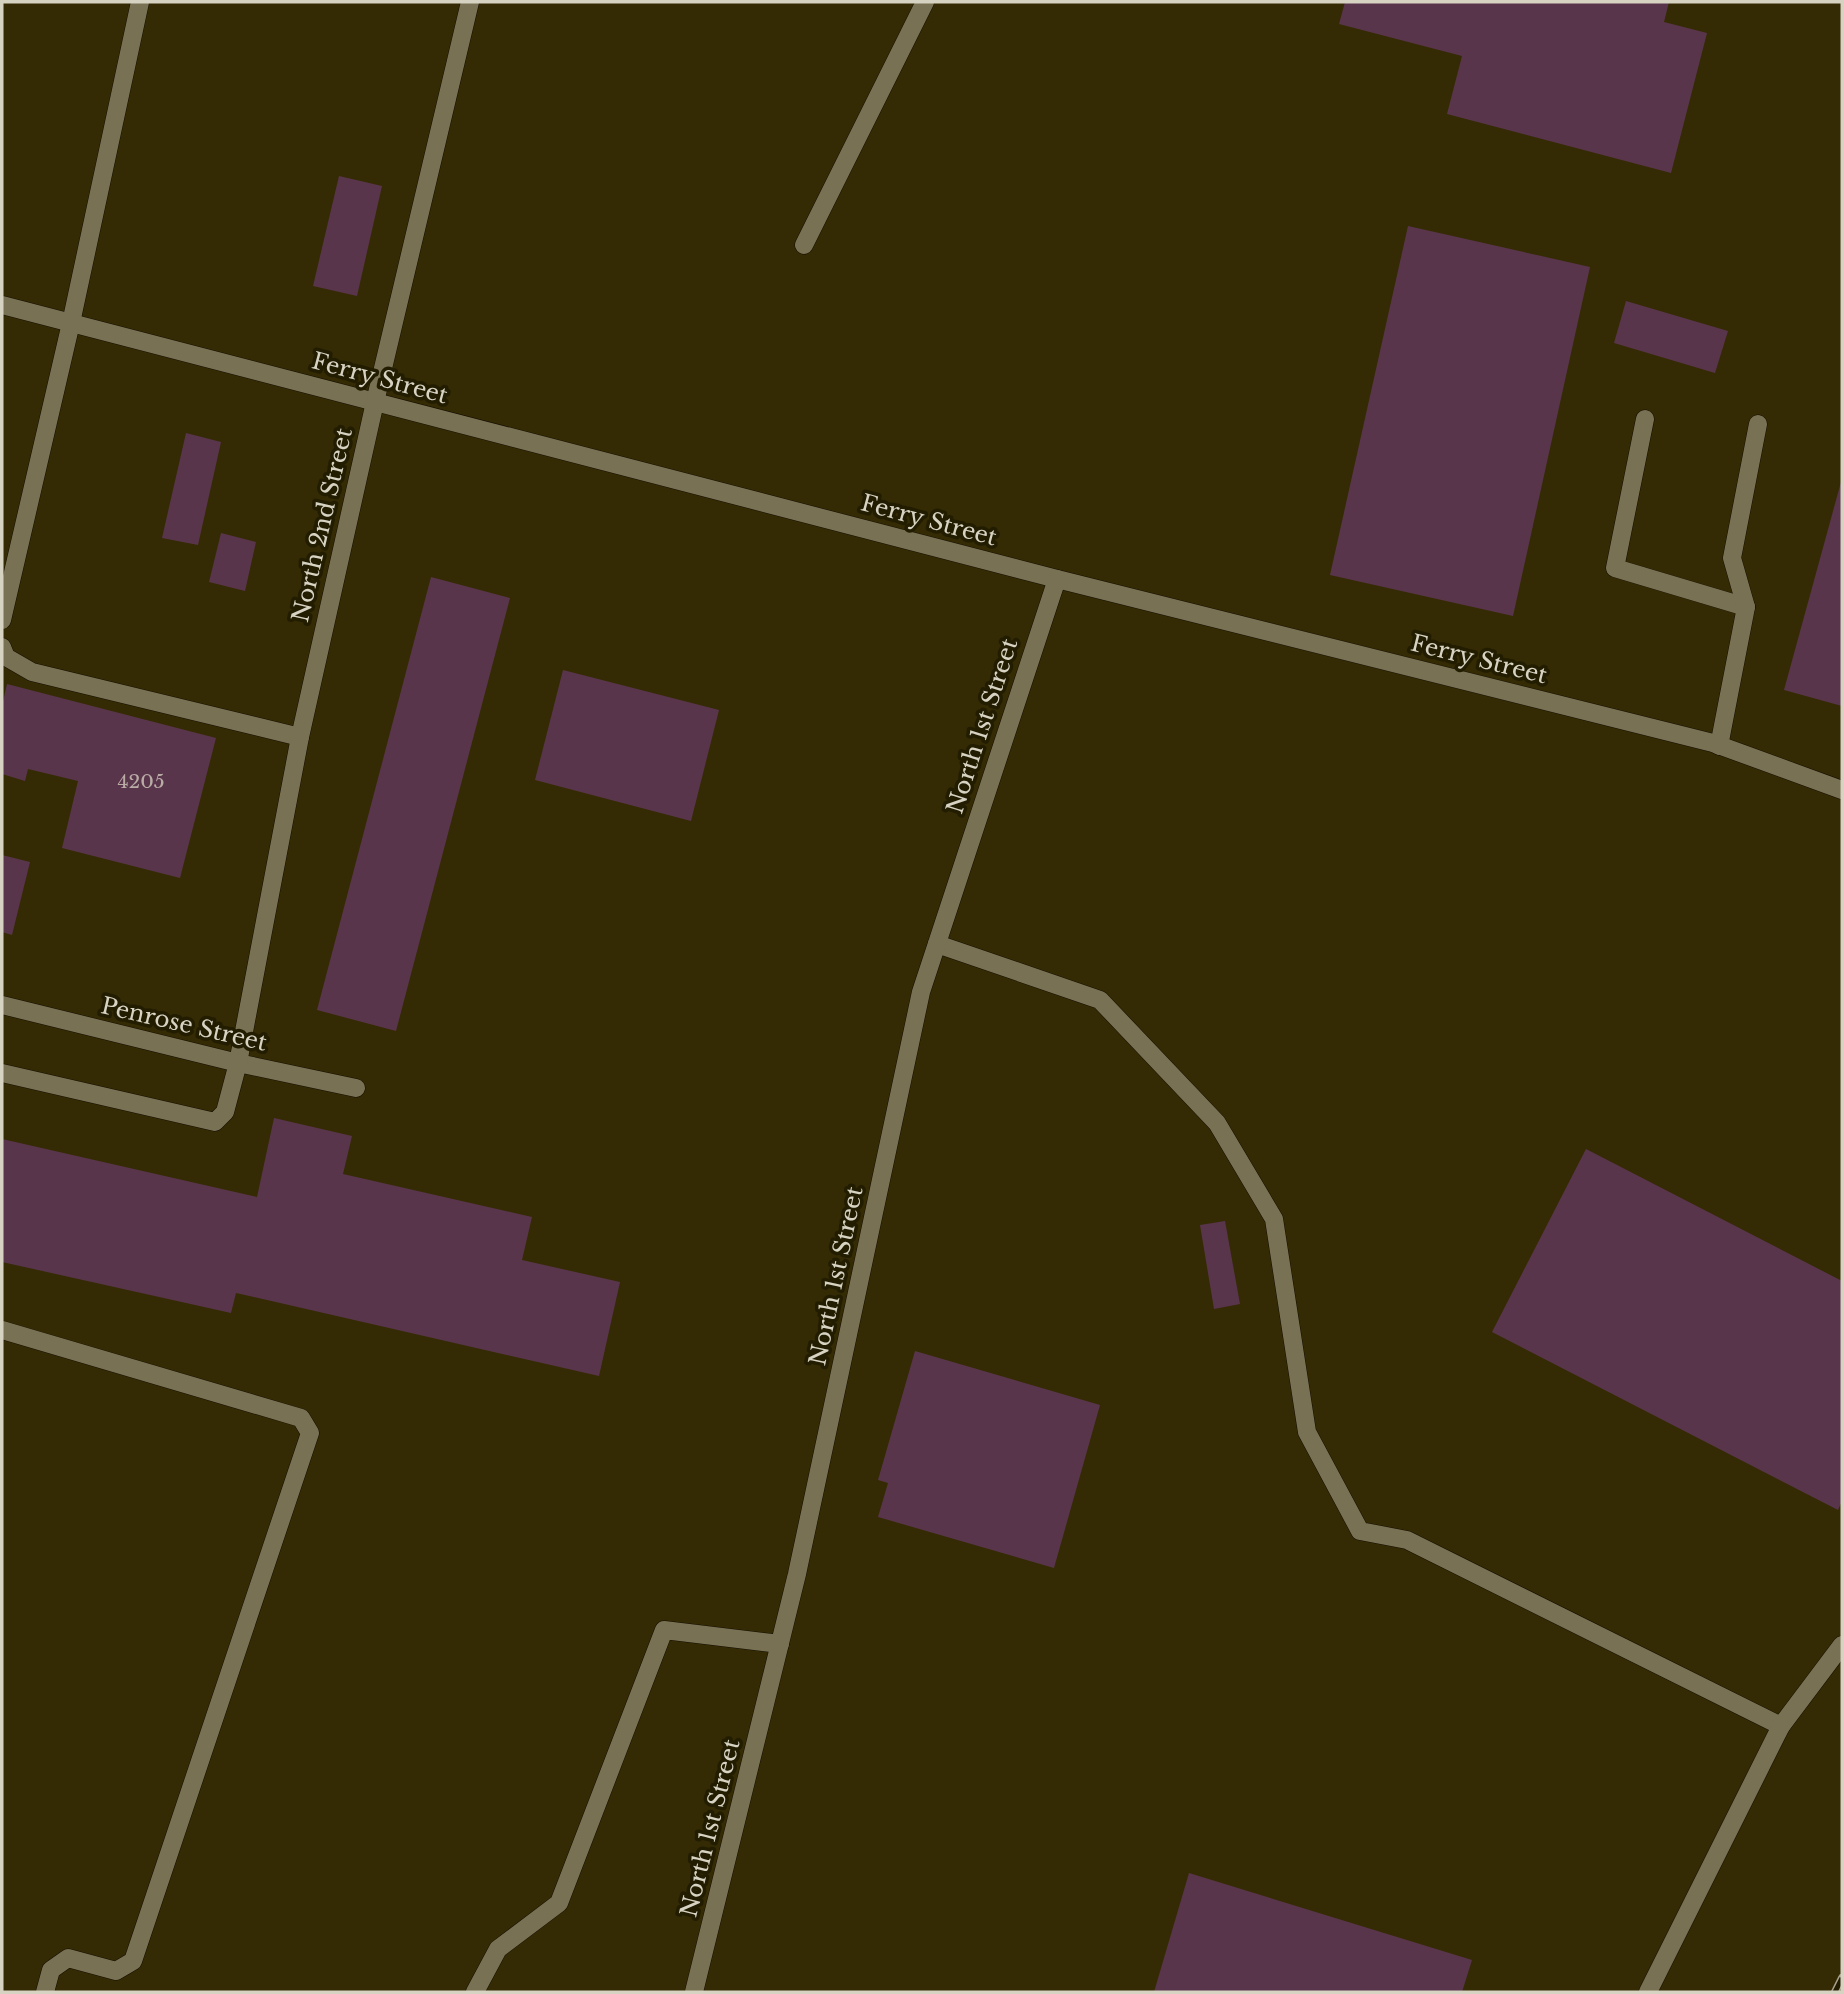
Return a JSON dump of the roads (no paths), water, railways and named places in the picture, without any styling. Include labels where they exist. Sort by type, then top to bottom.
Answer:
[{"type":"street","points":[[2,620],[71,323],[140,2]]},
{"type":"street","name":"North 2nd Street","points":[[2,1073],[215,1122],[225,1112],[238,1063],[300,737],[375,402],[470,2]]},
{"type":"street","points":[[804,246],[925,2]]},
{"type":"street","name":"Ferry Street","points":[[2,305],[1057,579],[1719,746],[1842,790]]},
{"type":"street","points":[[1645,419],[1615,568],[1746,607]]},
{"type":"street","points":[[1719,746],[1746,607],[1732,558],[1758,424]]},
{"type":"street","name":"North 1st Street","points":[[694,1992],[797,1574],[921,992],[1057,579]]},
{"type":"street","points":[[2,648],[6,657],[32,672],[300,737]]},
{"type":"street","points":[[937,944],[1100,1000],[1217,1123],[1275,1219],[1307,1432],[1360,1531],[1407,1540],[1781,1726]]},
{"type":"street","name":"Penrose Street","points":[[2,1005],[238,1063],[356,1088]]},
{"type":"street","points":[[2,1330],[301,1418],[310,1433],[133,1961],[116,1971],[68,1958],[51,1970],[45,1992]]},
{"type":"street","points":[[475,1992],[498,1949],[559,1903],[664,1630],[780,1644]]},
{"type":"street","points":[[1648,1992],[1781,1726],[1842,1645]]},
{"type":"railway","points":[[1835,1992],[1842,1978]]}]
